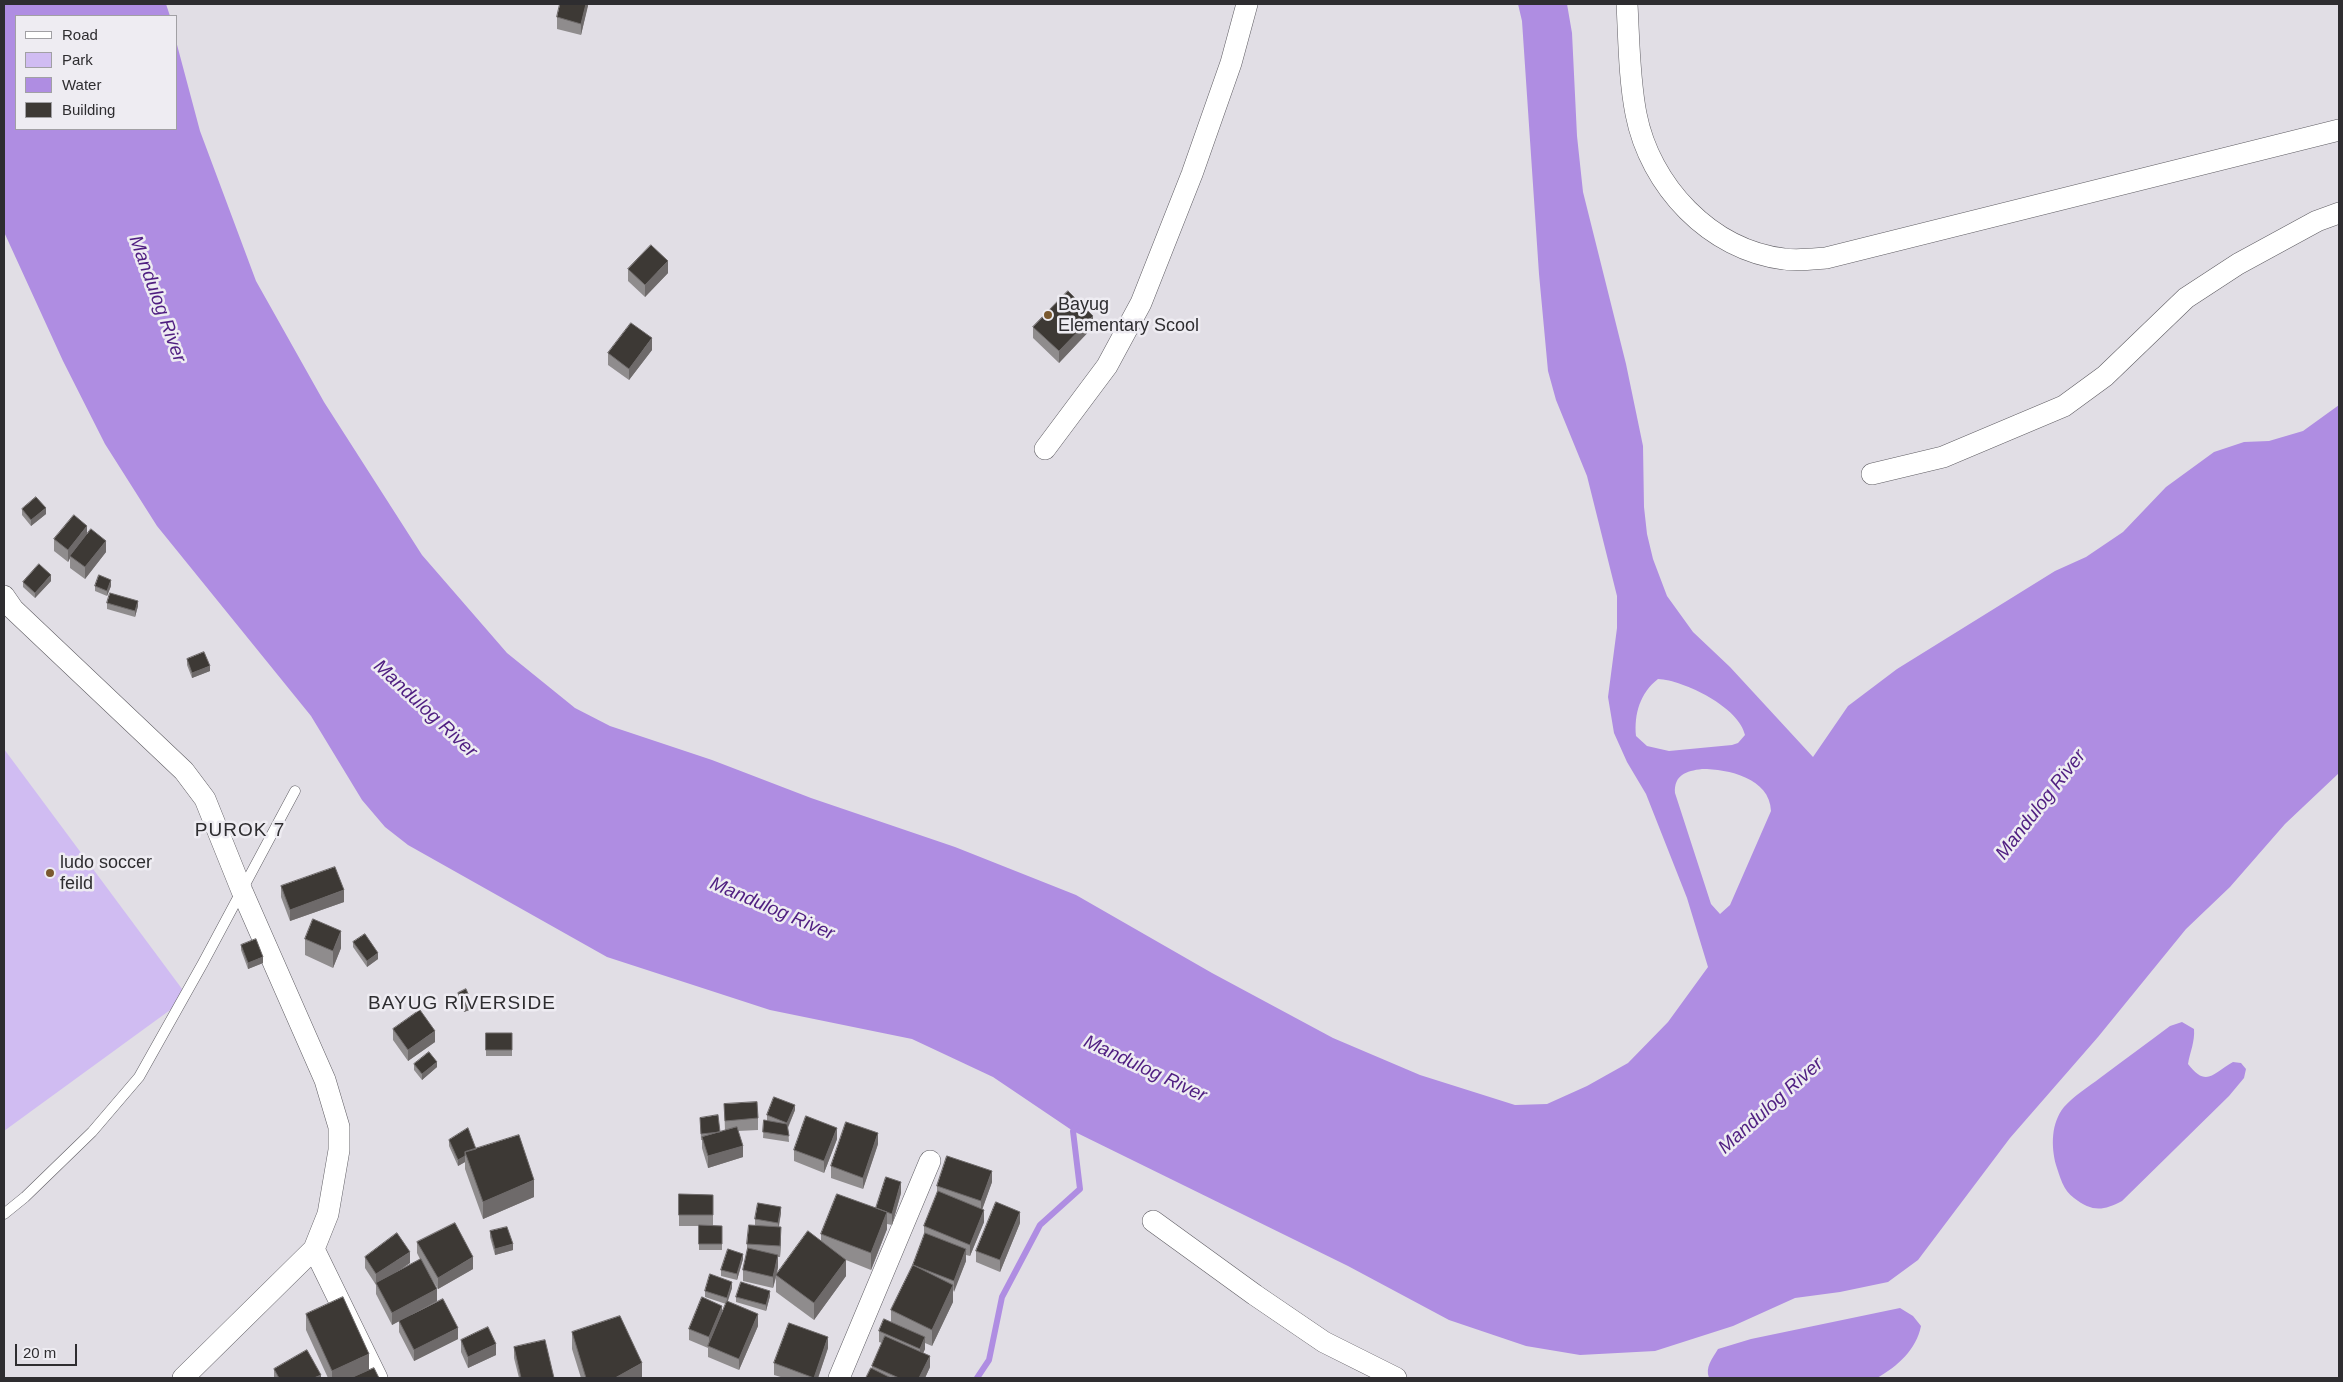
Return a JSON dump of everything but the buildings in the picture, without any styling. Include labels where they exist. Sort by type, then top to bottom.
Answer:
[{"type":"street","points":[[1045,449],[1107,366],[1142,303],[1192,174],[1228,72],[1247,4]]},
{"type":"street","points":[[1627,4],[1636,114],[1649,157],[1669,190],[1674,198],[1706,228],[1747,249],[1784,260],[1826,258],[2339,130]]},
{"type":"street","points":[[1872,474],[1943,457],[2064,406],[2105,376],[2186,298],[2238,264],[2317,221],[2339,213]]},
{"type":"street","points":[[4,596],[13,609],[195,784],[205,799],[242,891],[325,1080],[339,1127],[339,1150],[328,1214],[314,1249],[183,1378]]},
{"type":"street","points":[[839,1378],[930,1161]]},
{"type":"street","points":[[1153,1221],[1324,1342],[1396,1378]]},
{"type":"street","points":[[314,1249],[377,1378]]},
{"type":"lane","points":[[4,1214],[25,1197],[92,1132],[139,1077],[295,791]]},
{"type":"green space","name":"ludo soccer feild","points":[[4,749],[188,997],[4,1131]]},
{"type":"water","name":"Mandulog River","points":[[4,4],[166,4],[170,15],[15,15],[15,130],[178,130],[178,48],[200,131],[256,281],[324,402],[422,555],[507,653],[575,708],[610,726],[712,760],[811,798],[955,847],[1076,895],[1212,973],[1333,1038],[1420,1075],[1515,1105],[1547,1104],[1587,1086],[1628,1063],[1668,1022],[1708,967],[1687,898],[1646,794],[1627,762],[1614,733],[1608,697],[1617,628],[1617,596],[1587,476],[1556,400],[1548,371],[1539,274],[1522,21],[1518,4],[1567,4],[1572,33],[1577,136],[1583,192],[1626,364],[1643,446],[1644,507],[1647,534],[1653,559],[1667,596],[1693,632],[1730,667],[1813,757],[1848,706],[1897,669],[2055,571],[2086,557],[2123,532],[2166,487],[2214,452],[2244,442],[2269,441],[2303,431],[2339,405],[2339,773],[2285,824],[2230,887],[2186,929],[2098,1037],[2010,1138],[1918,1260],[1888,1282],[1840,1292],[1795,1298],[1733,1326],[1655,1351],[1580,1355],[1526,1346],[1449,1320],[1348,1266],[1073,1131],[993,1077],[912,1039],[770,1010],[607,957],[408,845],[385,827],[362,800],[311,716],[157,526],[105,444],[63,361],[4,232]],"holes":[[[1658,679],[1696,690],[1722,706],[1741,725],[1745,735],[1738,743],[1732,745],[1669,751],[1647,746],[1636,736],[1637,712],[1643,697]],[[1712,769],[1735,774],[1756,783],[1769,800],[1771,811],[1730,905],[1720,914],[1711,904],[1675,793],[1675,787],[1682,775],[1691,771]]]},
{"type":"water","points":[[2182,1022],[2194,1029],[2188,1064],[2195,1072],[2200,1076],[2210,1076],[2233,1062],[2241,1063],[2246,1069],[2244,1078],[2229,1096],[2122,1201],[2103,1208],[2092,1208],[2080,1203],[2070,1195],[2056,1165],[2053,1135],[2060,1113],[2081,1092],[2170,1026]]},
{"type":"water","points":[[1900,1308],[1913,1316],[1921,1326],[1919,1335],[1899,1363],[1877,1378],[1709,1378],[1708,1370],[1711,1360],[1718,1349],[1751,1339]]},
{"type":"waterway","points":[[977,1378],[989,1360],[1002,1297],[1040,1225],[1080,1189],[1073,1131],[1076,1125]]},
{"type":"place","name":"Bayug Elementary Scool","points":[[1048,315]]},
{"type":"place","name":"ludo soccer feild","points":[[50,873]]},
{"type":"district","name":"PUROK 7","points":[[240,831]]},
{"type":"district","name":"BAYUG RIVERSIDE","points":[[462,1004]]}]
